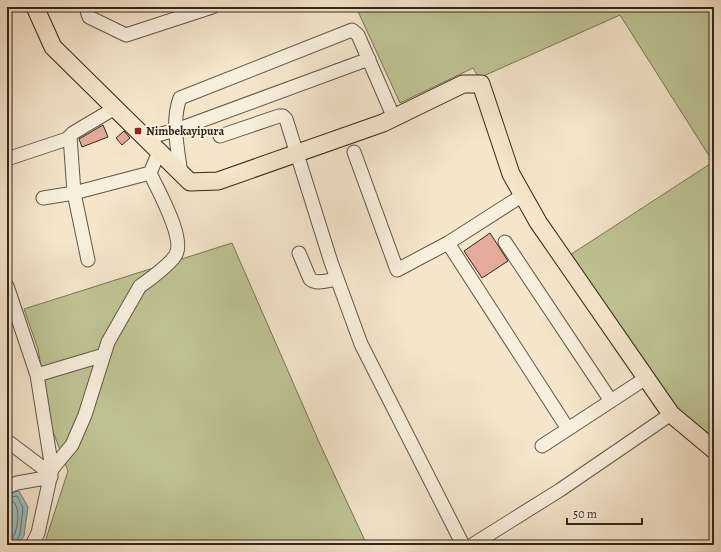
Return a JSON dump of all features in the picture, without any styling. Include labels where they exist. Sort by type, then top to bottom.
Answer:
[{"type":"main road","points":[[36,7],[53,47],[190,182],[218,181],[383,123],[463,84],[481,84],[511,174],[538,222],[671,414],[714,450]]},
{"type":"street","points":[[86,7],[89,17],[126,35],[212,7]]},
{"type":"street","points":[[181,174],[176,130],[177,105],[180,98],[352,30],[358,35],[394,118]]},
{"type":"street","points":[[146,138],[176,130],[368,59]]},
{"type":"street","points":[[7,159],[65,140],[115,108]]},
{"type":"street","points":[[220,136],[278,116],[283,116],[286,119],[337,278],[361,344],[463,545]]},
{"type":"street","points":[[70,136],[74,193],[88,260]]},
{"type":"street","points":[[150,173],[159,152]]},
{"type":"street","points":[[354,152],[397,270],[448,243],[523,195]]},
{"type":"street","points":[[43,198],[74,193],[150,173]]},
{"type":"street","points":[[7,486],[52,473],[72,445],[85,414],[108,342],[140,286],[176,256],[178,249],[173,222],[166,204],[150,173]]},
{"type":"street","points":[[505,242],[611,401]]},
{"type":"street","points":[[448,243],[568,429]]},
{"type":"street","points":[[299,253],[312,281],[317,282],[337,278]]},
{"type":"street","points":[[7,286],[37,375],[52,473],[38,533],[32,545]]},
{"type":"street","points":[[37,375],[104,355]]},
{"type":"street","points":[[542,446],[646,378]]},
{"type":"street","points":[[472,545],[560,490],[671,414]]},
{"type":"street","points":[[7,443],[10,443],[52,473]]},
{"type":"green space","points":[[356,7],[714,7],[714,438],[677,408],[570,255],[713,162],[620,15],[479,78],[473,68],[400,103]]},
{"type":"green space","points":[[232,243],[319,442],[367,545],[44,545],[68,471],[52,429],[38,349],[24,309]]},
{"type":"water","points":[[19,491],[28,507],[24,536],[18,545],[7,545],[7,494]]},
{"type":"building","points":[[103,125],[108,137],[82,147],[79,139]]},
{"type":"building","points":[[124,131],[130,138],[122,145],[116,138]]},
{"type":"building","points":[[490,233],[508,261],[482,278],[464,251]]},
{"type":"place","name":"Nimbekayipura","points":[[138,131]]}]
